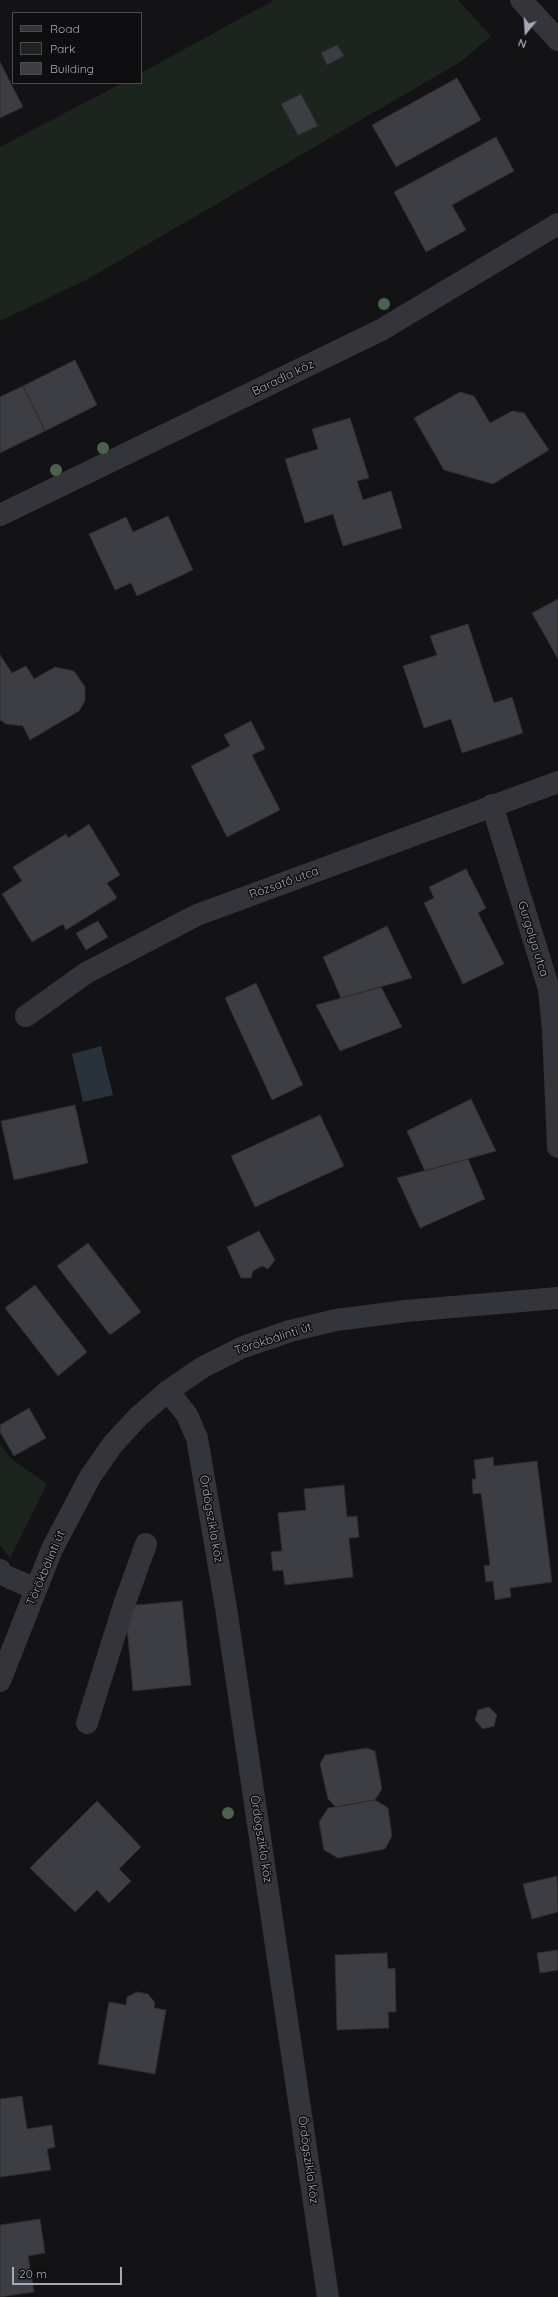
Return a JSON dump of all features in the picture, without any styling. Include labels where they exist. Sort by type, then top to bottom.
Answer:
[{"type":"street","points":[[521,0],[558,40]]},
{"type":"street","name":"Baradla köz","points":[[0,515],[381,330],[558,224]]},
{"type":"street","name":"Rózsatő utca","points":[[26,1016],[86,973],[197,915],[558,782]]},
{"type":"street","name":"Gurgolya utca","points":[[492,806],[549,989],[553,1030],[558,1148]]},
{"type":"street","name":"Törökbálinti út","points":[[0,1681],[36,1589],[67,1518],[90,1477],[113,1444],[139,1416],[168,1391],[203,1367],[243,1347],[336,1320],[406,1311],[558,1298]]},
{"type":"street","name":"Ördögszikla köz","points":[[168,1391],[188,1415],[197,1438],[226,1608],[328,2297]]},
{"type":"street","points":[[87,1723],[124,1605],[146,1544]]},
{"type":"street","points":[[0,1570],[2,1574],[36,1589]]},
{"type":"green space","points":[[274,0],[458,0],[491,36],[462,61],[88,279],[0,321],[0,147],[120,84],[142,84],[142,72]]},
{"type":"green space","points":[[0,1443],[10,1458],[47,1484],[10,1558],[0,1545]]},
{"type":"shaded area","points":[[101,1046],[113,1095],[83,1102],[72,1054]]},
{"type":"building","points":[[337,45],[344,56],[327,65],[321,53]]},
{"type":"building","points":[[0,62],[23,107],[0,118]]},
{"type":"building","points":[[457,78],[481,120],[396,167],[372,125]]},
{"type":"building","points":[[301,94],[318,126],[298,135],[281,104]]},
{"type":"building","points":[[496,137],[514,171],[452,205],[466,230],[426,252],[394,192]]},
{"type":"building","points":[[75,360],[97,405],[45,431],[23,386]]},
{"type":"building","points":[[23,386],[45,431],[0,453],[0,397]]},
{"type":"building","points":[[460,392],[474,396],[490,423],[512,411],[524,413],[549,450],[493,484],[444,470],[414,418]]},
{"type":"building","points":[[350,418],[369,478],[357,481],[363,500],[391,491],[402,528],[343,546],[333,514],[305,523],[285,459],[318,449],[312,429]]},
{"type":"building","points":[[168,516],[193,570],[137,596],[131,583],[115,590],[89,534],[126,517],[133,532]]},
{"type":"building","points":[[558,599],[558,659],[532,613]]},
{"type":"building","points":[[468,624],[494,703],[512,697],[523,733],[462,753],[451,719],[424,728],[403,666],[437,655],[430,636]]},
{"type":"building","points":[[0,655],[12,673],[26,666],[34,679],[55,667],[74,671],[85,687],[85,701],[79,711],[30,740],[23,726],[6,724],[0,720]]},
{"type":"building","points":[[251,721],[265,749],[252,755],[280,810],[227,837],[191,766],[230,746],[224,735]]},
{"type":"building","points":[[89,824],[120,875],[107,883],[117,898],[66,930],[63,924],[32,942],[2,894],[22,881],[13,867],[66,834],[68,838]]},
{"type":"building","points":[[466,869],[486,908],[478,913],[504,964],[463,984],[424,903],[434,898],[429,887]]},
{"type":"building","points":[[98,921],[108,937],[86,950],[76,933]]},
{"type":"building","points":[[387,926],[412,978],[341,998],[323,957]]},
{"type":"building","points":[[256,983],[303,1085],[272,1100],[225,998]]},
{"type":"building","points":[[381,987],[402,1027],[340,1051],[316,1005]]},
{"type":"building","points":[[471,1099],[496,1151],[425,1171],[407,1131]]},
{"type":"building","points":[[75,1105],[88,1163],[14,1180],[1,1121]]},
{"type":"building","points":[[320,1115],[344,1166],[255,1207],[231,1156]]},
{"type":"building","points":[[468,1159],[485,1199],[420,1228],[397,1178]]},
{"type":"building","points":[[259,1231],[275,1260],[268,1269],[262,1266],[253,1271],[251,1278],[241,1278],[227,1247]]},
{"type":"building","points":[[88,1243],[141,1312],[110,1335],[57,1266]]},
{"type":"building","points":[[35,1285],[87,1352],[58,1376],[5,1308]]},
{"type":"building","points":[[29,1408],[46,1438],[14,1456],[0,1432],[0,1425]]},
{"type":"building","points":[[493,1457],[494,1466],[537,1461],[552,1582],[510,1588],[511,1597],[495,1600],[493,1581],[486,1582],[484,1566],[490,1565],[481,1493],[473,1494],[472,1479],[476,1479],[474,1460]]},
{"type":"building","points":[[344,1485],[347,1517],[357,1516],[359,1537],[349,1538],[353,1577],[285,1585],[283,1570],[273,1571],[271,1552],[282,1551],[278,1513],[306,1510],[304,1489]]},
{"type":"building","points":[[182,1601],[191,1685],[133,1691],[125,1606]]},
{"type":"building","points":[[489,1707],[497,1715],[494,1726],[483,1729],[475,1720],[478,1710]]},
{"type":"building","points":[[367,1748],[375,1751],[382,1789],[375,1800],[336,1807],[328,1799],[320,1764],[325,1755]]},
{"type":"building","points":[[375,1800],[388,1808],[392,1836],[385,1849],[338,1858],[324,1850],[319,1822],[328,1808]]},
{"type":"building","points":[[97,1801],[141,1847],[119,1869],[131,1881],[109,1903],[97,1890],[75,1912],[30,1868]]},
{"type":"building","points":[[557,1876],[558,1912],[532,1919],[523,1884]]},
{"type":"building","points":[[558,1950],[558,1970],[540,1973],[537,1953]]},
{"type":"building","points":[[387,1953],[388,1969],[395,1968],[396,2012],[388,2012],[389,2028],[337,2030],[335,1955]]},
{"type":"building","points":[[137,1992],[148,1994],[155,2003],[154,2008],[166,2010],[155,2074],[98,2064],[109,2002],[126,2005],[127,1997]]},
{"type":"building","points":[[22,2096],[27,2129],[52,2125],[55,2147],[47,2149],[51,2170],[0,2177],[0,2099]]},
{"type":"building","points":[[40,2219],[45,2253],[28,2256],[34,2292],[0,2297],[0,2225]]}]
